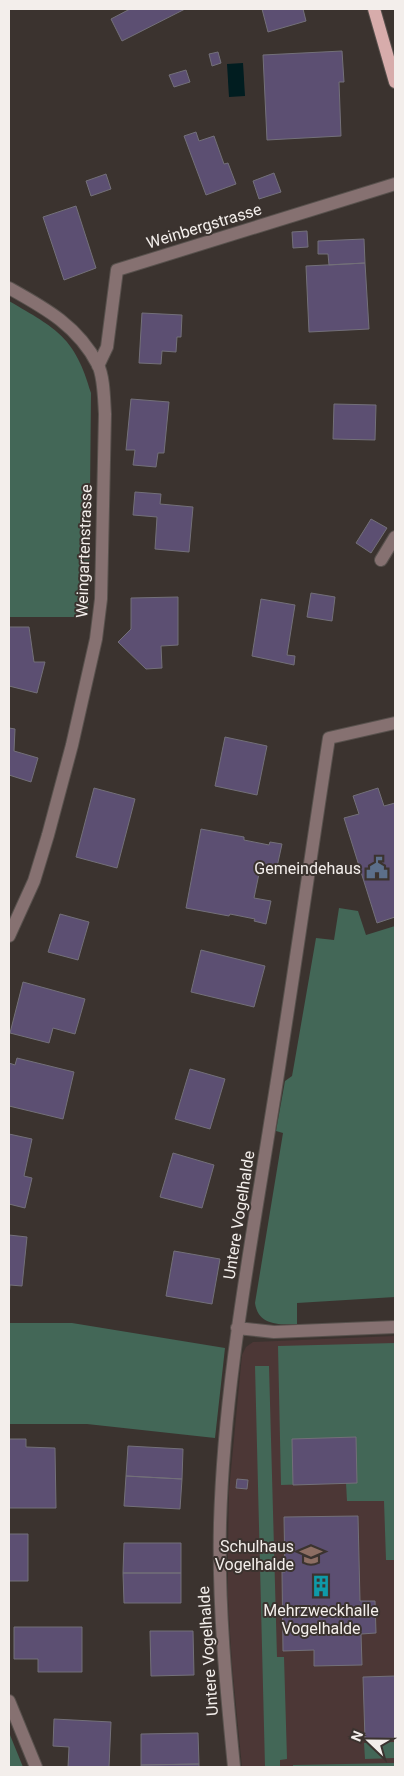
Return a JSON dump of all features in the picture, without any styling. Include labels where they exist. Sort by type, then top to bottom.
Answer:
[{"type":"main road","points":[[374,9],[395,82]]},
{"type":"street","name":"Weinbergstrasse","points":[[98,366],[108,347],[117,270],[395,184]]},
{"type":"street","name":"Weingartenstrasse","points":[[9,288],[50,311],[80,339],[98,366],[105,414],[101,599],[96,639],[72,745],[48,835],[34,881],[9,936]]},
{"type":"street","points":[[382,560],[395,537]]},
{"type":"street","name":"Untere Vogelhalde","points":[[234,1767],[220,1604],[220,1523],[224,1435],[237,1328],[288,1014],[329,738],[395,723]]},
{"type":"street","points":[[237,1328],[274,1332],[395,1327]]},
{"type":"street","points":[[9,1701],[36,1767]]},
{"type":"shaded area","name":"Schulhaus Vogelhalde","points":[[395,1336],[395,1767],[242,1767],[232,1665],[228,1598],[228,1551],[229,1491],[242,1355],[246,1347],[253,1342]]},
{"type":"green space","points":[[9,301],[40,319],[62,336],[78,359],[91,393],[89,602],[87,617],[9,617]]},
{"type":"green space","points":[[339,908],[358,911],[366,935],[395,926],[395,1297],[297,1303],[297,1324],[276,1324],[260,1316],[255,1303],[283,1133],[276,1131],[285,1081],[292,1076],[316,938],[334,940]]},
{"type":"green space","points":[[9,1323],[72,1323],[225,1348],[215,1438],[87,1424],[9,1424]]},
{"type":"green space","points":[[395,1343],[395,1560],[386,1560],[384,1501],[347,1501],[346,1483],[281,1485],[278,1346]]},
{"type":"green space","points":[[255,1366],[269,1366],[277,1657],[284,1657],[287,1759],[280,1760],[280,1767],[265,1767]]},
{"type":"green space","points":[[9,1733],[10,1735],[23,1767],[9,1767]]},
{"type":"green space","points":[[395,1742],[395,1758],[365,1759],[364,1743]]},
{"type":"green space","points":[[395,1763],[395,1767],[293,1767],[293,1765]]},
{"type":"water","points":[[243,63],[245,96],[229,97],[227,64]]},
{"type":"building","points":[[130,9],[185,9],[122,41],[111,19]]},
{"type":"building","points":[[262,9],[303,9],[306,21],[268,32]]},
{"type":"building","points":[[342,51],[344,82],[339,82],[341,136],[267,140],[263,55]]},
{"type":"building","points":[[218,52],[221,63],[212,66],[209,54]]},
{"type":"building","points":[[186,70],[190,82],[174,87],[169,75]]},
{"type":"building","points":[[196,132],[199,141],[214,136],[224,164],[228,163],[236,184],[206,195],[184,136]]},
{"type":"building","points":[[274,173],[281,192],[259,199],[253,181]]},
{"type":"building","points":[[106,174],[111,189],[91,196],[86,181]]},
{"type":"building","points":[[76,206],[96,268],[64,280],[43,217]]},
{"type":"building","points":[[307,231],[308,247],[293,248],[292,232]]},
{"type":"building","points":[[364,239],[365,263],[329,265],[328,254],[318,254],[318,241]]},
{"type":"building","points":[[365,263],[369,329],[309,332],[306,266]]},
{"type":"building","points":[[142,313],[182,315],[181,337],[177,337],[176,352],[162,351],[161,364],[139,363]]},
{"type":"building","points":[[131,399],[169,402],[164,453],[158,453],[156,467],[133,465],[135,450],[126,450]]},
{"type":"building","points":[[334,404],[376,405],[375,440],[333,439]]},
{"type":"building","points":[[135,492],[161,494],[160,504],[193,507],[189,552],[155,549],[157,517],[133,515]]},
{"type":"building","points":[[371,519],[387,528],[371,553],[356,543]]},
{"type":"building","points":[[311,593],[335,597],[332,621],[307,617]]},
{"type":"building","points":[[178,597],[178,645],[161,646],[162,668],[146,669],[118,642],[131,629],[131,598]]},
{"type":"building","points":[[261,599],[295,605],[287,655],[295,656],[294,665],[252,656]]},
{"type":"building","points":[[9,627],[29,627],[34,662],[45,662],[37,693],[9,686]]},
{"type":"building","points":[[9,728],[15,729],[14,751],[38,758],[31,782],[9,775]]},
{"type":"building","points":[[225,737],[267,746],[257,795],[215,786]]},
{"type":"building","points":[[94,788],[135,799],[117,868],[76,857]]},
{"type":"building","name":"Gemeindehaus","points":[[378,788],[384,806],[395,803],[395,917],[377,923],[344,818],[359,814],[353,796]]},
{"type":"building","points":[[201,829],[244,837],[244,840],[269,845],[270,842],[282,844],[277,867],[261,864],[254,898],[271,901],[266,924],[254,921],[255,919],[230,914],[229,916],[186,908]]},
{"type":"building","points":[[60,914],[89,922],[78,960],[48,952]]},
{"type":"building","points":[[201,950],[265,966],[254,1007],[191,992]]},
{"type":"building","points":[[23,982],[85,999],[75,1034],[53,1028],[49,1043],[10,1033]]},
{"type":"building","points":[[17,1058],[74,1072],[63,1119],[9,1106],[9,1063],[15,1065]]},
{"type":"building","points":[[190,1069],[225,1079],[210,1129],[175,1119]]},
{"type":"building","points":[[9,1134],[32,1139],[24,1176],[32,1178],[25,1208],[9,1204]]},
{"type":"building","points":[[173,1153],[214,1165],[202,1208],[160,1197]]},
{"type":"building","points":[[9,1235],[27,1237],[22,1286],[10,1285],[9,1296]]},
{"type":"building","points":[[174,1251],[220,1259],[212,1304],[166,1296]]},
{"type":"building","points":[[356,1437],[357,1483],[293,1485],[292,1439]]},
{"type":"building","points":[[9,1439],[26,1439],[26,1447],[55,1448],[56,1508],[9,1508]]},
{"type":"building","points":[[128,1446],[183,1449],[182,1479],[126,1476]]},
{"type":"building","points":[[126,1476],[182,1479],[180,1509],[124,1506]]},
{"type":"building","points":[[237,1479],[248,1480],[247,1489],[236,1488]]},
{"type":"building","name":"Mehrzweckhalle Vogelhalde","points":[[358,1516],[360,1601],[375,1601],[376,1633],[361,1634],[362,1665],[314,1666],[314,1650],[283,1651],[282,1572],[285,1572],[284,1517]]},
{"type":"building","points":[[9,1534],[28,1534],[28,1581],[9,1581]]},
{"type":"building","points":[[124,1543],[181,1543],[181,1573],[123,1573]]},
{"type":"building","points":[[123,1573],[181,1573],[181,1603],[124,1603]]},
{"type":"building","points":[[14,1627],[82,1627],[82,1672],[38,1672],[38,1659],[14,1659]]},
{"type":"building","points":[[150,1631],[193,1631],[194,1675],[151,1676]]},
{"type":"building","points":[[395,1676],[395,1738],[365,1739],[363,1677]]},
{"type":"building","points":[[54,1719],[111,1722],[109,1767],[68,1767],[69,1747],[53,1746]]},
{"type":"building","points":[[198,1733],[199,1764],[141,1765],[141,1734]]},
{"type":"building","points":[[199,1764],[199,1767],[141,1767],[141,1765]]},
{"type":"place","name":"Gemeindehaus","points":[[377,868]]},
{"type":"place","name":"Schulhaus Vogelhalde","points":[[311,1555]]},
{"type":"place","name":"Mehrzweckhalle Vogelhalde","points":[[321,1586]]}]
